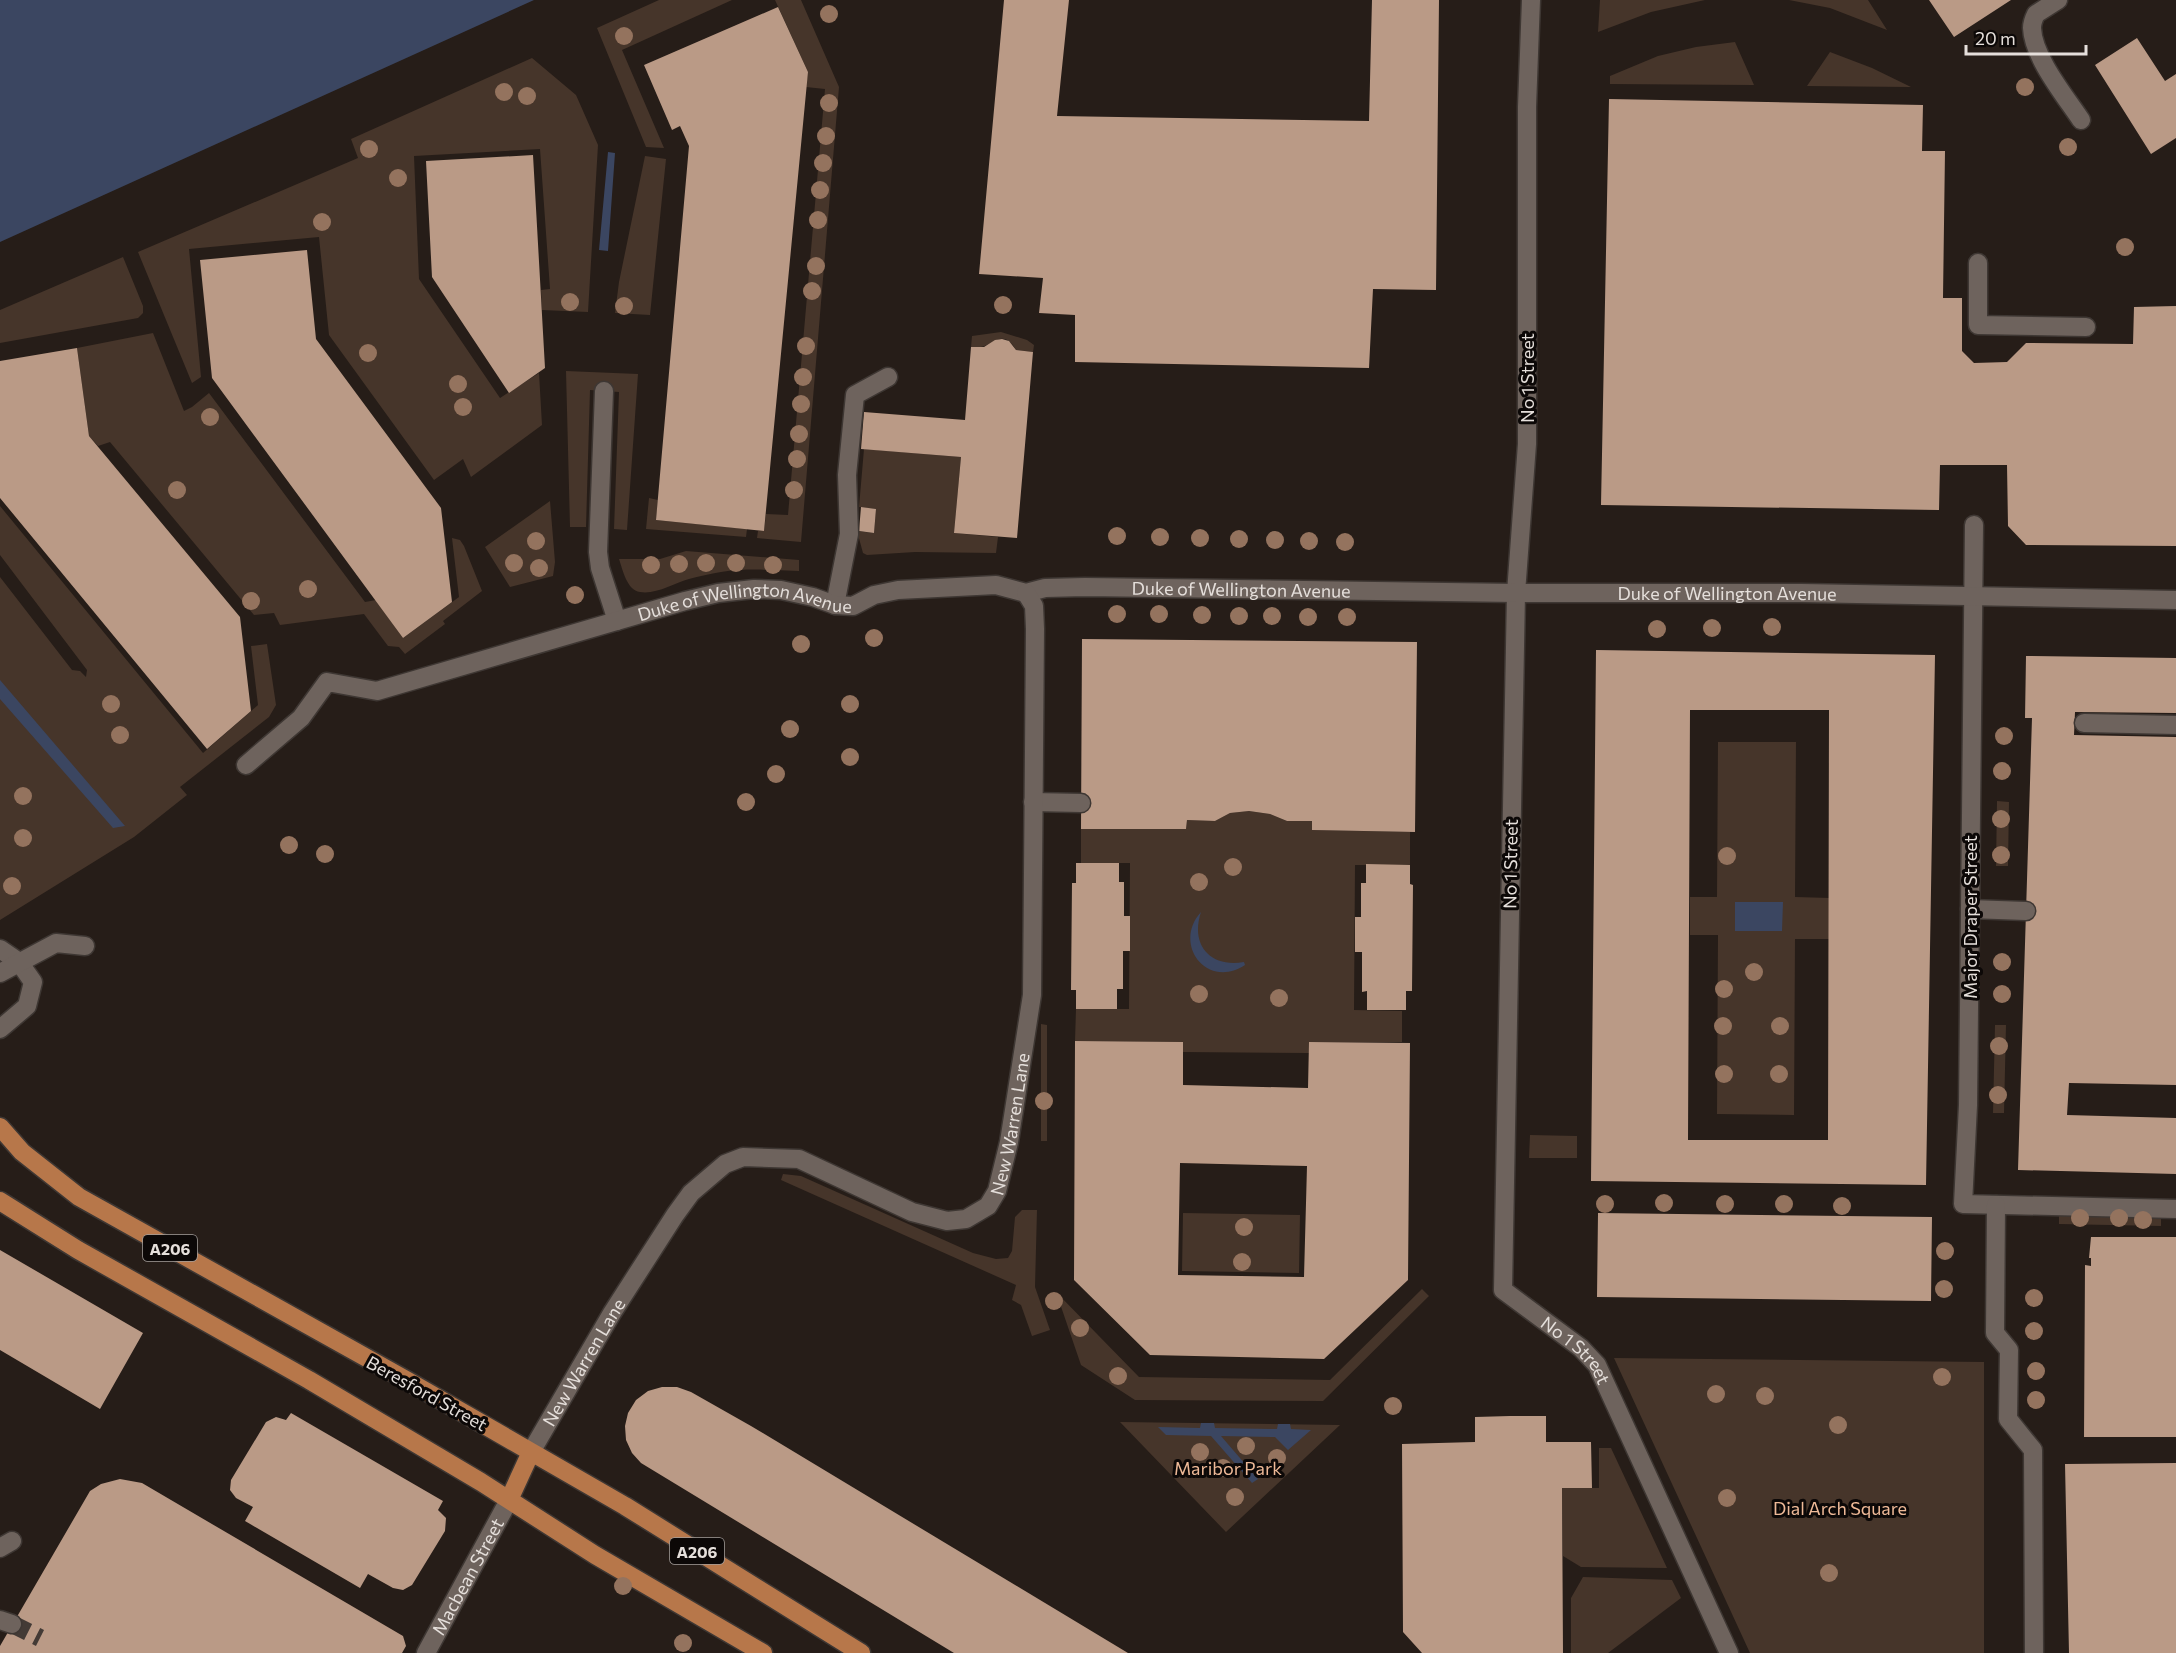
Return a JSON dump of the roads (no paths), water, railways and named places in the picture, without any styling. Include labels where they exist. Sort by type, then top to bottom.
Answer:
[{"type":"main road","name":"Beresford Street","points":[[0,1127],[22,1152],[79,1197],[626,1506],[861,1653]]},
{"type":"main road","name":"A206","points":[[0,1201],[78,1250],[309,1380],[509,1500],[595,1555],[763,1653]]},
{"type":"main road","points":[[509,1500],[531,1452]]},
{"type":"street","name":"No 1 Street","points":[[1531,0],[1527,107],[1527,444],[1516,594],[1503,1290],[1581,1348],[1597,1365],[1729,1653]]},
{"type":"street","points":[[2058,0],[2036,14],[2032,27],[2036,45],[2044,61],[2080,120]]},
{"type":"street","points":[[1978,263],[1978,325],[2086,327]]},
{"type":"street","points":[[836,605],[849,534],[847,475],[855,395],[888,377]]},
{"type":"street","points":[[604,391],[598,552],[600,568],[617,621]]},
{"type":"street","name":"Major Draper Street","points":[[1974,525],[1968,1105],[1963,1204],[2171,1209]]},
{"type":"street","name":"Duke of Wellington Avenue","points":[[246,765],[301,718],[327,682],[377,692],[718,593],[754,589],[797,593],[836,605],[853,606],[874,596],[898,590],[996,585],[1026,593],[1045,588],[1085,587],[1516,594],[1802,593],[1972,598],[2176,600]]},
{"type":"street","name":"New Warren Lane","points":[[531,1452],[612,1312],[675,1215],[691,1193],[725,1164],[743,1157],[799,1159],[912,1212],[947,1221],[966,1219],[988,1206],[997,1191],[1009,1142],[1032,995],[1035,629],[1034,606],[1026,593]]},
{"type":"street","points":[[2084,723],[2176,724]]},
{"type":"street","points":[[1033,802],[1081,803]]},
{"type":"street","points":[[1970,909],[2026,911]]},
{"type":"street","points":[[0,973],[56,943],[85,946]]},
{"type":"street","points":[[0,949],[19,962],[33,982],[27,1006],[0,1029]]},
{"type":"street","points":[[1996,1205],[1995,1333],[2009,1350],[2008,1419],[2033,1450],[2034,1653]]},
{"type":"street","name":"Macbean Street","points":[[426,1653],[509,1500]]},
{"type":"water","points":[[0,0],[534,0],[0,242]]},
{"type":"water","points":[[608,152],[615,153],[608,251],[599,250]]},
{"type":"water","points":[[0,680],[125,826],[113,828],[0,699]]},
{"type":"water","points":[[1735,902],[1783,902],[1782,931],[1735,931]]},
{"type":"water","points":[[1201,912],[1198,935],[1206,952],[1221,961],[1244,962],[1245,965],[1231,971],[1218,972],[1207,968],[1198,960],[1192,949],[1190,937],[1193,924]]},
{"type":"water","points":[[1201,1423],[1214,1423],[1215,1428],[1277,1429],[1278,1424],[1290,1424],[1291,1429],[1311,1430],[1288,1450],[1275,1437],[1221,1436],[1258,1479],[1252,1483],[1211,1436],[1166,1435],[1158,1427],[1200,1428]]},
{"type":"tunnel","points":[[12,1624],[40,1638]]},
{"type":"park label","name":"Maribor Park","points":[[1228,1468]]},
{"type":"park label","name":"Dial Arch Square","points":[[1840,1508]]}]
